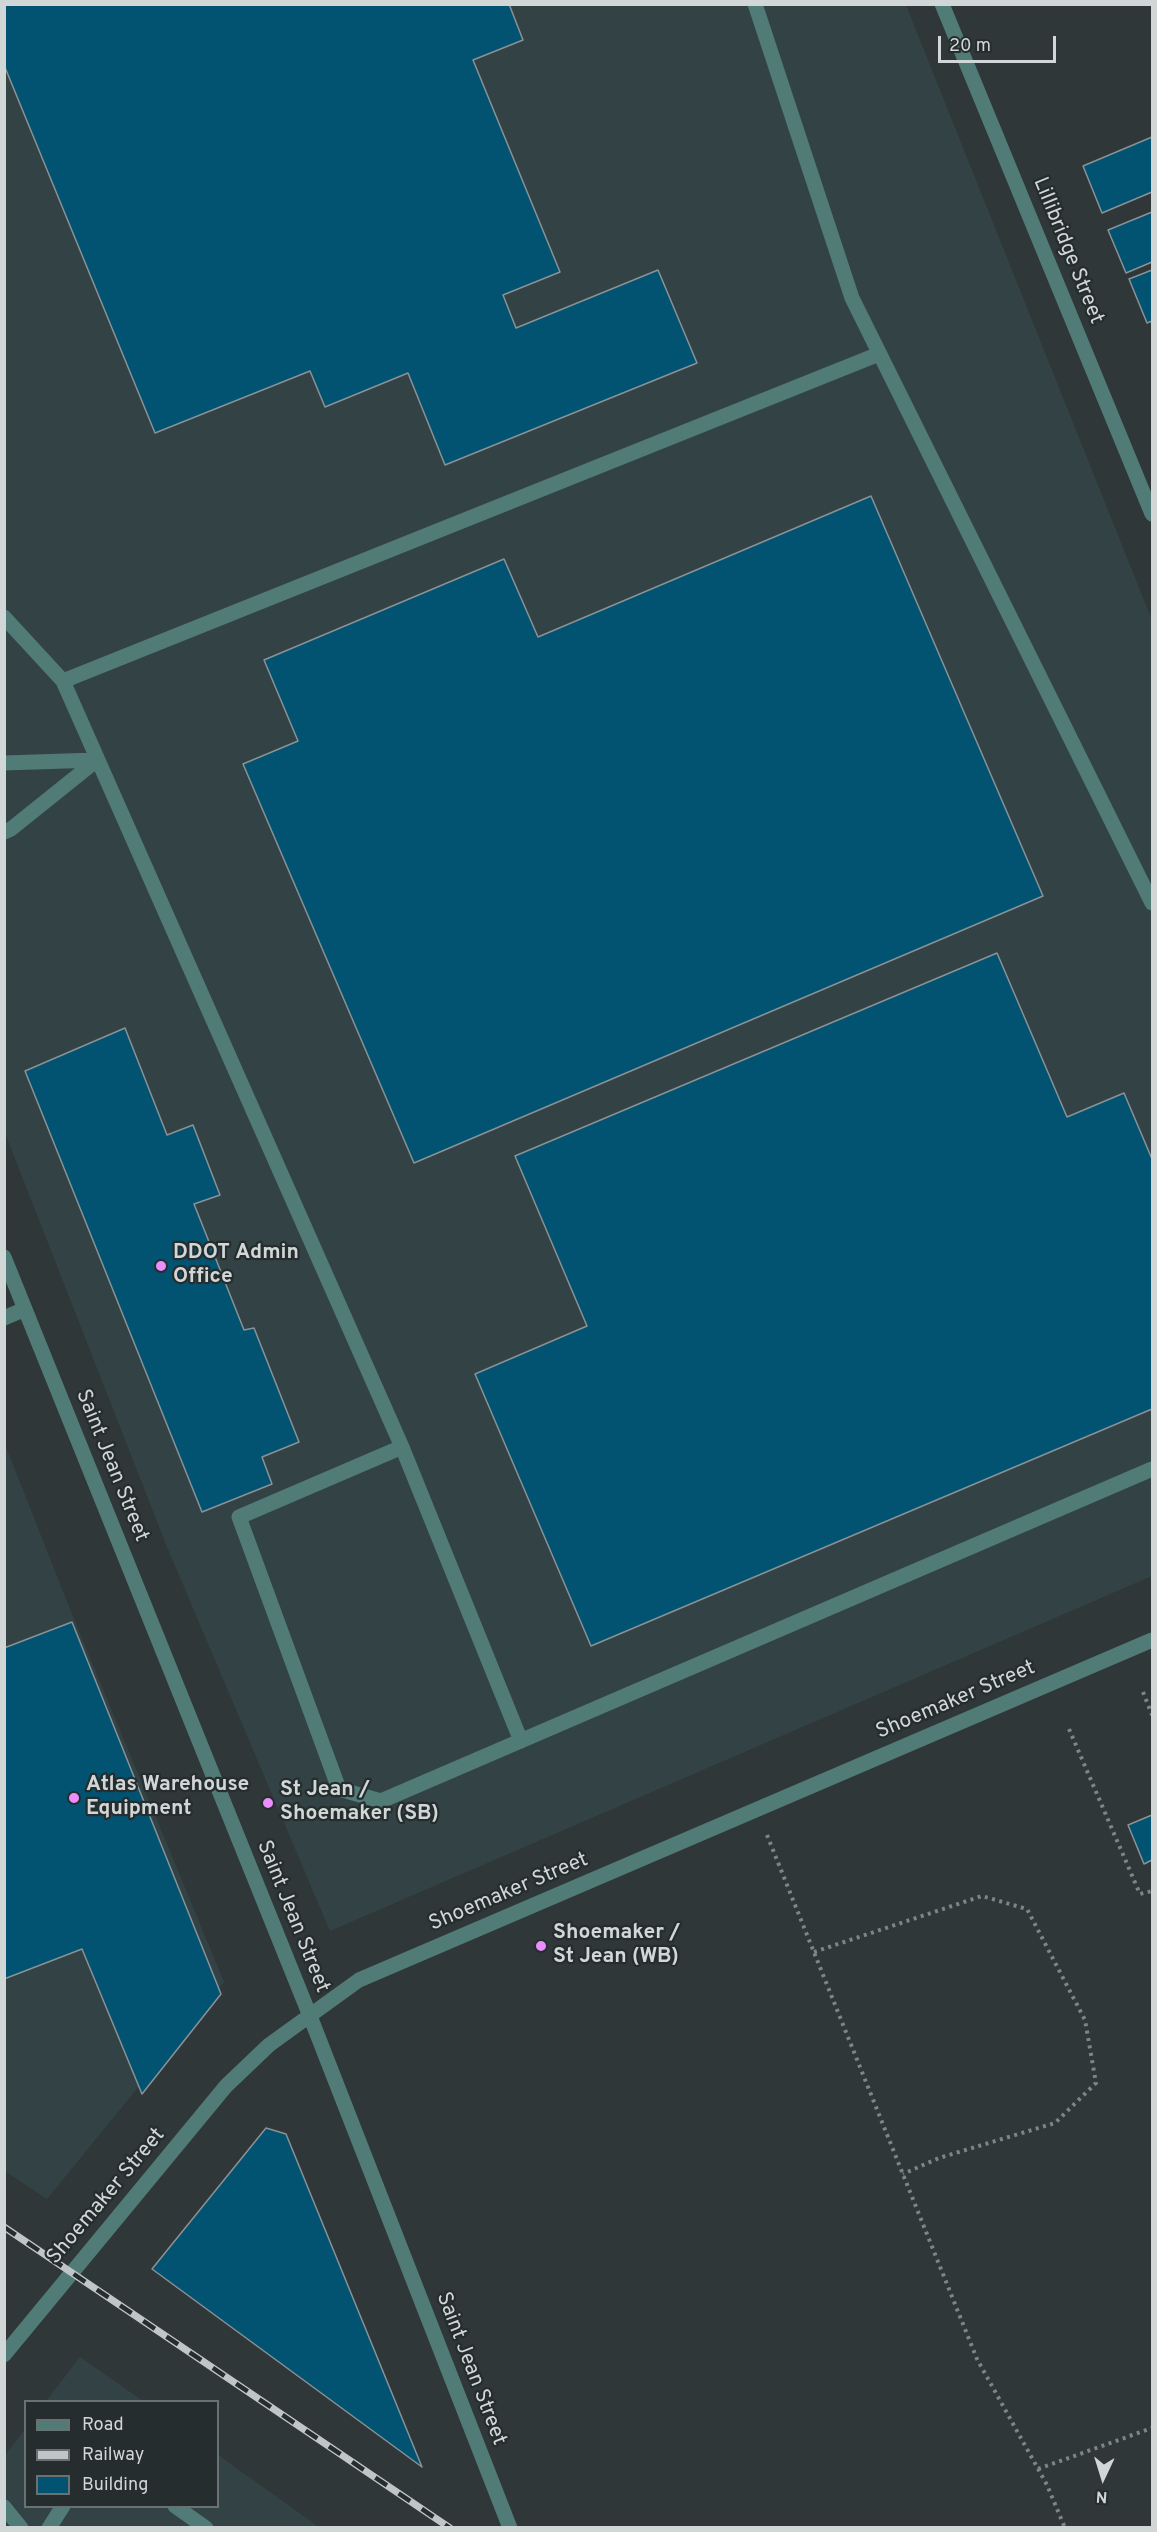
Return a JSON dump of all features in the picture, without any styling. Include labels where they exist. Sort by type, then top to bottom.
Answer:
[{"type":"street","points":[[755,4],[852,298],[1152,903]]},
{"type":"street","name":"Lillibridge Street","points":[[942,4],[1152,514]]},
{"type":"street","points":[[63,681],[879,354]]},
{"type":"street","points":[[4,617],[63,681],[402,1447],[521,1742]]},
{"type":"street","points":[[4,763],[98,760]]},
{"type":"street","points":[[4,832],[11,829],[98,760]]},
{"type":"street","name":"Saint Jean Street","points":[[4,1257],[310,2016],[510,2528]]},
{"type":"street","points":[[4,1317],[25,1309]]},
{"type":"street","points":[[402,1447],[239,1517],[339,1789],[381,1801],[1152,1469]]},
{"type":"street","name":"Shoemaker Street","points":[[4,2355],[226,2086],[269,2045],[359,1980],[1152,1640]]},
{"type":"street","points":[[4,2507],[21,2528]]},
{"type":"street","points":[[49,2528],[62,2508]]},
{"type":"street","points":[[178,2508],[206,2528]]},
{"type":"path","points":[[1143,1692],[1152,1714]]},
{"type":"path","points":[[1069,1729],[1140,1894],[1152,1891]]},
{"type":"path","points":[[757,1809],[977,2360],[1038,2469],[1065,2528]]},
{"type":"path","points":[[814,1953],[982,1896],[1027,1909],[1085,2020],[1096,2083],[1055,2123],[939,2158],[903,2174]]},
{"type":"path","points":[[1038,2469],[1152,2428]]},
{"type":"shaded area","points":[[5,5],[906,5],[1152,620],[1152,1576],[330,1931],[167,1547],[5,1133]]},
{"type":"shaded area","name":"Atlas Warehouse Equipment","points":[[4,1442],[72,1614],[224,1982],[47,2199],[5,2171]]},
{"type":"shaded area","points":[[80,2357],[142,2400],[47,2400]]},
{"type":"shaded area","points":[[24,2430],[24,2508],[219,2508],[219,2456],[319,2527],[5,2527],[4,2457]]},
{"type":"building","points":[[4,4],[509,4],[523,40],[473,60],[560,272],[503,295],[516,328],[658,270],[697,363],[445,465],[408,373],[325,407],[310,371],[155,433],[4,65]]},
{"type":"building","points":[[1152,137],[1152,192],[1102,213],[1083,166]]},
{"type":"building","points":[[1152,212],[1152,262],[1126,273],[1108,230]]},
{"type":"building","points":[[1152,270],[1152,321],[1147,323],[1129,279]]},
{"type":"building","points":[[871,496],[1043,896],[414,1163],[243,764],[298,741],[264,660],[504,559],[538,637]]},
{"type":"building","points":[[997,953],[1067,1117],[1124,1093],[1152,1159],[1152,1409],[591,1646],[475,1374],[587,1326],[515,1156]]},
{"type":"building","name":"DDOT Admin Office","points":[[125,1028],[167,1135],[193,1125],[220,1195],[194,1204],[244,1330],[254,1328],[299,1442],[262,1457],[272,1484],[202,1512],[25,1071]]},
{"type":"building","name":"Atlas Warehouse Equipment","points":[[72,1622],[221,1994],[142,2094],[82,1949],[4,1979],[4,1648]]},
{"type":"building","points":[[1152,1815],[1152,1860],[1144,1864],[1128,1825]]},
{"type":"building","points":[[266,2128],[286,2134],[422,2467],[152,2269]]},
{"type":"railway","points":[[4,2227],[450,2528]]},
{"type":"place","name":"DDOT Admin Office","points":[[161,1266]]},
{"type":"place","name":"Atlas Warehouse Equipment","points":[[74,1798]]},
{"type":"place","name":"St Jean / Shoemaker (SB)","points":[[268,1803]]},
{"type":"place","name":"Shoemaker / St Jean (WB)","points":[[541,1946]]}]
